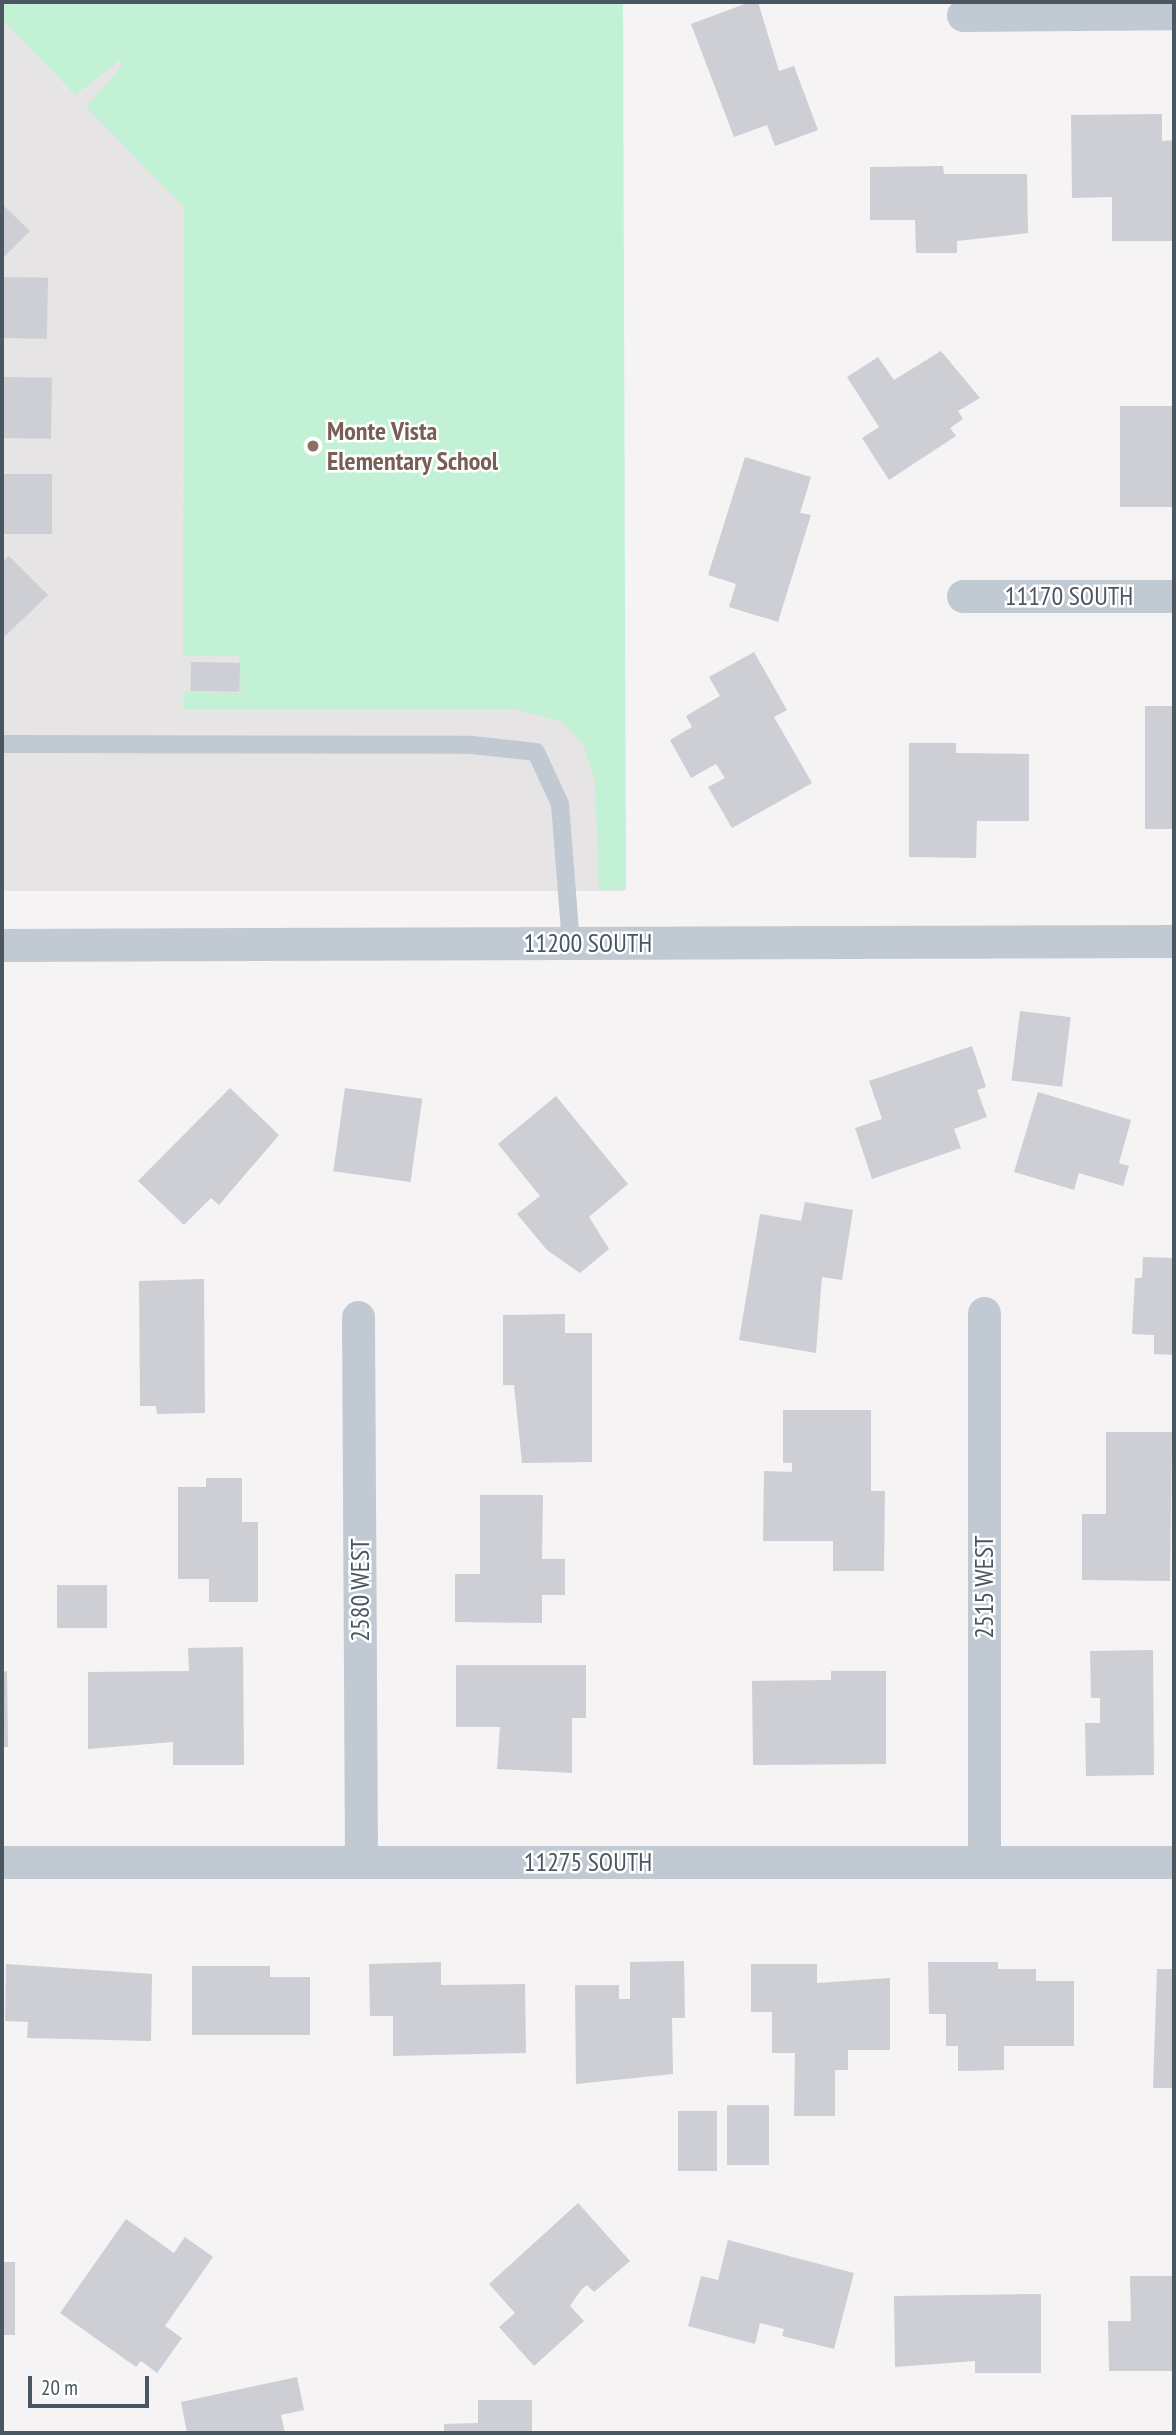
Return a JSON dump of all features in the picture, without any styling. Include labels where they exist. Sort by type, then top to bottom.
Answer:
[{"type":"street","points":[[963,15],[1174,13]]},
{"type":"street","name":"11170 SOUTH","points":[[963,596],[1174,596]]},
{"type":"street","name":"11200 SOUTH","points":[[2,945],[1174,941]]},
{"type":"street","name":"2515 WEST","points":[[984,1313],[984,1862]]},
{"type":"street","name":"2580 WEST","points":[[358,1317],[361,1863]]},
{"type":"street","name":"11275 SOUTH","points":[[2,1863],[1174,1862]]},
{"type":"lane","points":[[2,744],[472,745],[536,752],[561,804],[571,943]]},
{"type":"shaded area","name":"Monte Vista Elementary School","points":[[2,2],[623,2],[623,891],[2,891]]},
{"type":"green space","name":"Monte Vista Elementary School","points":[[2,2],[623,2],[626,890],[599,890],[595,781],[583,744],[562,722],[514,709],[184,709],[184,692],[241,693],[239,656],[183,656],[184,208],[86,107],[123,64],[119,61],[75,95],[2,19]]},
{"type":"building","points":[[750,2],[758,2],[779,71],[794,66],[818,130],[775,146],[767,125],[734,137],[691,24]]},
{"type":"building","points":[[1162,114],[1162,141],[1174,140],[1174,241],[1112,241],[1112,197],[1072,198],[1071,115]]},
{"type":"building","points":[[943,166],[944,174],[1027,174],[1028,233],[957,241],[957,253],[916,253],[915,220],[870,220],[870,167]]},
{"type":"building","points":[[2,204],[30,231],[2,259]]},
{"type":"building","points":[[2,277],[48,278],[47,339],[2,338]]},
{"type":"building","points":[[941,351],[980,398],[958,411],[963,419],[950,428],[956,436],[889,480],[862,438],[879,427],[847,377],[878,357],[894,380]]},
{"type":"building","points":[[2,377],[52,378],[51,439],[2,438]]},
{"type":"building","points":[[1120,406],[1174,406],[1174,507],[1120,507]]},
{"type":"building","points":[[745,457],[811,477],[800,513],[811,515],[778,622],[729,607],[736,584],[708,575]]},
{"type":"building","points":[[2,474],[52,474],[52,534],[2,534]]},
{"type":"building","points":[[9,556],[48,595],[2,639],[2,562]]},
{"type":"building","points":[[754,652],[787,710],[774,717],[812,783],[732,828],[708,787],[725,778],[716,764],[691,778],[670,740],[692,727],[686,716],[720,696],[709,677]]},
{"type":"building","points":[[191,662],[240,663],[239,692],[190,691]]},
{"type":"building","points":[[1145,706],[1174,706],[1174,829],[1145,829]]},
{"type":"building","points":[[909,743],[956,743],[956,753],[1029,754],[1029,821],[977,821],[976,858],[909,857]]},
{"type":"building","points":[[1020,1011],[1071,1017],[1062,1087],[1011,1080]]},
{"type":"building","points":[[972,1046],[986,1087],[977,1090],[987,1117],[954,1129],[961,1148],[872,1179],[855,1128],[882,1119],[869,1081]]},
{"type":"building","points":[[230,1088],[279,1135],[219,1205],[211,1198],[184,1225],[138,1181]]},
{"type":"building","points":[[345,1088],[422,1099],[411,1182],[333,1171]]},
{"type":"building","points":[[1038,1092],[1131,1120],[1119,1163],[1129,1166],[1123,1186],[1079,1173],[1074,1190],[1014,1172]]},
{"type":"building","points":[[556,1096],[628,1184],[589,1217],[609,1249],[580,1273],[547,1250],[517,1214],[540,1196],[498,1144]]},
{"type":"building","points":[[805,1202],[853,1210],[842,1280],[822,1277],[816,1353],[739,1340],[760,1214],[801,1221]]},
{"type":"building","points":[[1143,1257],[1174,1258],[1174,1355],[1154,1354],[1154,1335],[1132,1334],[1135,1278],[1142,1278]]},
{"type":"building","points":[[204,1279],[205,1413],[157,1414],[156,1406],[140,1406],[139,1281]]},
{"type":"building","points":[[565,1314],[565,1333],[592,1333],[592,1462],[522,1463],[514,1385],[503,1385],[503,1315]]},
{"type":"building","points":[[783,1410],[871,1410],[871,1491],[885,1491],[884,1571],[833,1571],[833,1541],[763,1541],[764,1471],[792,1472],[792,1463],[783,1463]]},
{"type":"building","points":[[1106,1432],[1172,1432],[1170,1581],[1082,1580],[1082,1514],[1106,1514]]},
{"type":"building","points":[[206,1478],[242,1478],[242,1522],[258,1522],[258,1602],[209,1602],[209,1579],[178,1579],[178,1487],[206,1487]]},
{"type":"building","points":[[480,1495],[543,1495],[542,1559],[565,1559],[565,1595],[542,1595],[542,1623],[455,1622],[455,1574],[480,1574]]},
{"type":"building","points":[[57,1585],[107,1585],[107,1628],[57,1628]]},
{"type":"building","points":[[243,1647],[244,1765],[173,1765],[173,1742],[88,1749],[88,1672],[189,1671],[188,1648]]},
{"type":"building","points":[[1153,1650],[1154,1775],[1086,1776],[1085,1723],[1100,1723],[1100,1698],[1091,1698],[1090,1651]]},
{"type":"building","points":[[456,1665],[586,1665],[586,1718],[572,1718],[572,1773],[497,1769],[500,1727],[456,1727]]},
{"type":"building","points":[[7,1671],[8,1747],[2,1747],[2,1672]]},
{"type":"building","points":[[831,1671],[886,1671],[886,1764],[753,1765],[752,1681],[831,1680]]},
{"type":"building","points":[[684,1961],[685,2018],[672,2018],[673,2074],[576,2084],[575,1985],[619,1985],[619,1999],[630,1999],[630,1962]]},
{"type":"building","points":[[441,1962],[441,1985],[525,1984],[526,2053],[393,2056],[393,2016],[370,2016],[369,1964]]},
{"type":"building","points":[[928,1962],[998,1962],[998,1969],[1036,1969],[1036,1981],[1074,1981],[1074,2046],[1004,2046],[1004,2070],[958,2071],[958,2046],[946,2046],[946,2014],[929,2014]]},
{"type":"building","points":[[6,1964],[152,1974],[151,2041],[27,2038],[28,2022],[5,2021]]},
{"type":"building","points":[[751,1964],[817,1964],[817,1983],[890,1978],[890,2050],[848,2050],[848,2070],[835,2070],[835,2116],[794,2116],[795,2053],[772,2053],[772,2012],[751,2012]]},
{"type":"building","points":[[192,1966],[270,1966],[270,1977],[310,1977],[310,2035],[192,2035]]},
{"type":"building","points":[[1157,1969],[1174,1969],[1174,2088],[1153,2088]]},
{"type":"building","points":[[727,2105],[769,2105],[769,2165],[727,2165]]},
{"type":"building","points":[[678,2111],[717,2111],[717,2171],[678,2171]]},
{"type":"building","points":[[578,2203],[630,2261],[594,2292],[587,2285],[581,2290],[570,2306],[584,2321],[534,2366],[499,2327],[515,2313],[489,2284]]},
{"type":"building","points":[[126,2219],[174,2253],[185,2237],[213,2257],[165,2326],[182,2338],[157,2373],[141,2361],[136,2367],[60,2313]]},
{"type":"building","points":[[728,2240],[854,2273],[834,2349],[782,2336],[784,2329],[760,2323],[755,2344],[688,2326],[701,2276],[718,2280]]},
{"type":"building","points":[[2,2262],[15,2262],[15,2335],[2,2335]]},
{"type":"building","points":[[1130,2276],[1174,2276],[1174,2371],[1109,2371],[1108,2321],[1131,2321]]},
{"type":"building","points":[[1041,2294],[1041,2373],[975,2373],[975,2361],[895,2367],[894,2296]]},
{"type":"building","points":[[297,2377],[304,2410],[281,2415],[285,2433],[187,2433],[181,2402]]},
{"type":"building","points":[[478,2400],[532,2400],[532,2433],[444,2433],[444,2424],[478,2423]]},
{"type":"place","name":"Monte Vista Elementary School","points":[[313,446]]}]
